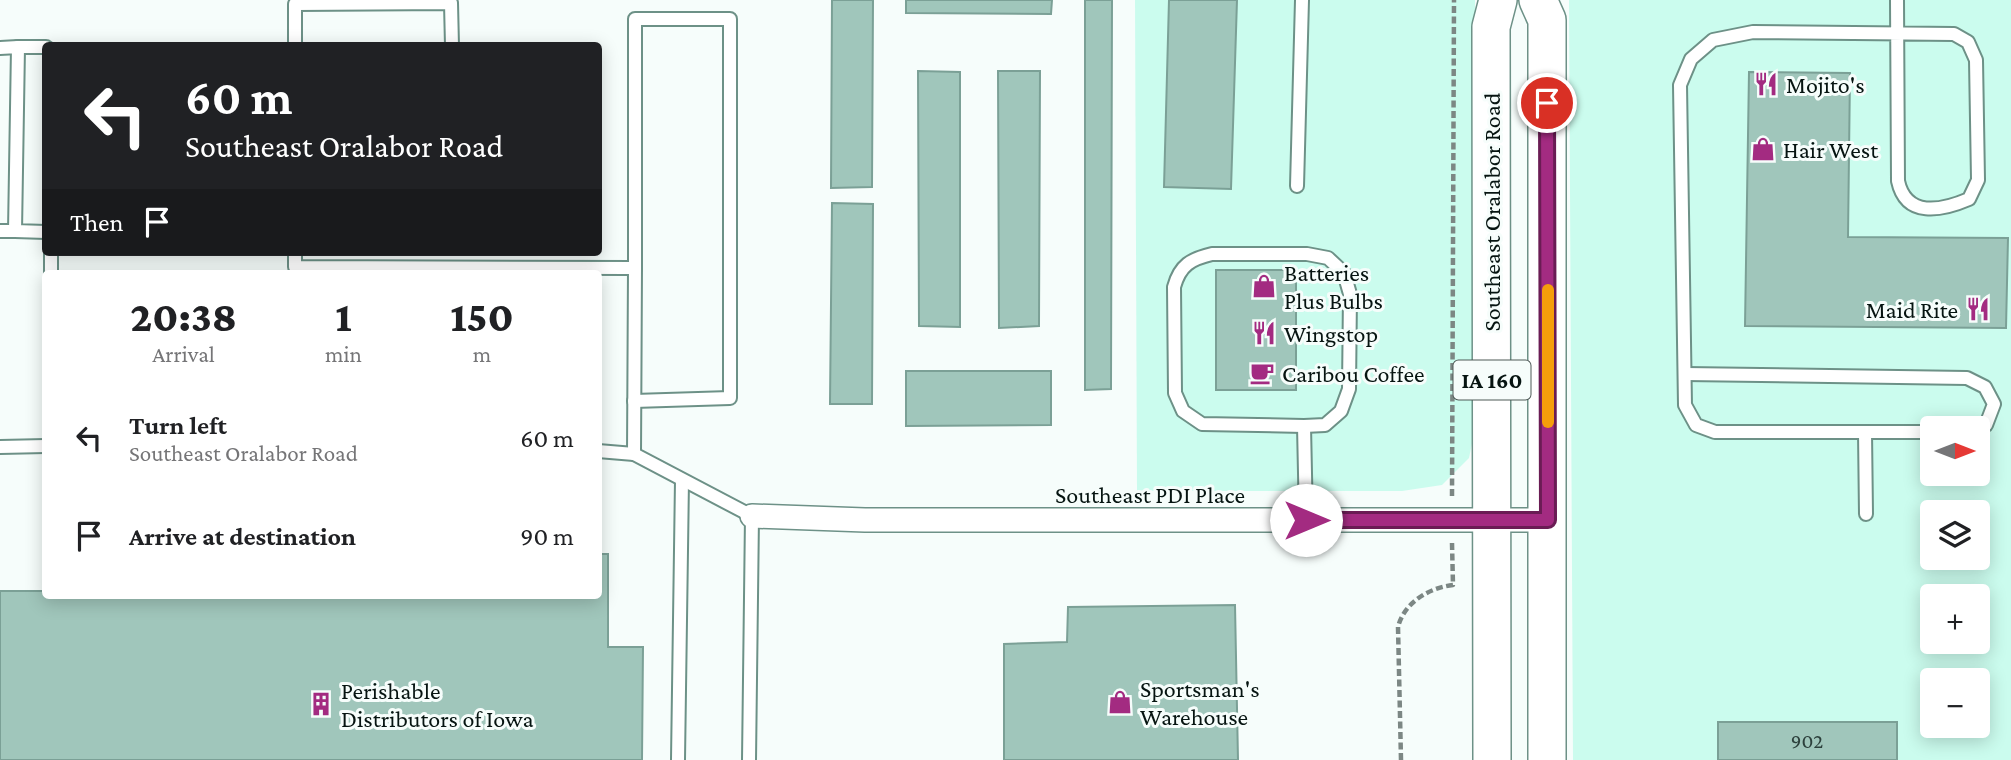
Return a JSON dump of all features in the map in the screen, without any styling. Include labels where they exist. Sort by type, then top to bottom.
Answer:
[{"type":"main road","name":"Southeast Oralabor Road","points":[[1492,760],[1491,27],[1498,0]]},
{"type":"main road","name":"IA 160","points":[[1538,0],[1547,20],[1547,760]]},
{"type":"street","name":"Southeast PDI Place","points":[[752,516],[865,520],[1548,520]]},
{"type":"lane","points":[[1297,186],[1302,0]]},
{"type":"lane","points":[[1897,0],[1897,34],[1898,181],[1901,197],[1914,207],[1949,207],[1969,199],[1978,180],[1976,60],[1968,42],[1954,34],[1897,34],[1753,32],[1713,40],[1691,59],[1680,85],[1685,405],[1696,425],[1715,432],[1920,432]]},
{"type":"lane","points":[[295,42],[295,4],[451,3],[452,42]]},
{"type":"lane","points":[[634,401],[730,398],[730,19],[635,19],[635,268],[634,401],[634,454]]},
{"type":"lane","points":[[15,231],[19,47]]},
{"type":"lane","points":[[0,48],[42,47]]},
{"type":"lane","points":[[0,231],[42,232]]},
{"type":"lane","points":[[1212,254],[1307,254],[1328,258],[1344,273],[1350,294],[1349,389],[1341,411],[1325,425],[1304,426],[1202,424],[1183,411],[1175,393],[1174,287],[1179,271],[1194,258],[1212,254]]},
{"type":"lane","points":[[295,256],[295,267],[454,259],[635,268]]},
{"type":"lane","points":[[1685,373],[1967,378],[1985,387],[1994,404],[1989,416]]},
{"type":"lane","points":[[1304,426],[1306,520]]},
{"type":"lane","points":[[1865,432],[1866,514]]},
{"type":"lane","points":[[0,447],[42,446]]},
{"type":"lane","points":[[602,451],[634,454],[752,516],[749,760]]},
{"type":"lane","points":[[678,760],[682,480]]},
{"type":"path","points":[[1401,760],[1398,627],[1402,613],[1409,604],[1443,586],[1452,585],[1454,0]]},
{"type":"shaded area","points":[[1135,0],[1475,0],[1475,429],[1469,458],[1442,485],[1402,491],[1137,491]]},
{"type":"shaded area","points":[[1569,0],[2011,0],[2011,760],[1573,760]]},
{"type":"building","points":[[832,0],[873,0],[872,187],[831,188]]},
{"type":"building","points":[[906,0],[1052,0],[1051,14],[906,13]]},
{"type":"building","points":[[1085,0],[1112,0],[1111,389],[1085,390]]},
{"type":"building","points":[[1169,0],[1237,0],[1231,189],[1164,187]]},
{"type":"building","points":[[918,71],[960,72],[960,327],[919,326]]},
{"type":"building","points":[[998,71],[1040,71],[1039,326],[999,328]]},
{"type":"building","points":[[1749,72],[1850,73],[1848,237],[2008,238],[2006,328],[1745,326]]},
{"type":"building","points":[[832,203],[873,204],[872,404],[830,404]]},
{"type":"building","points":[[1216,270],[1296,270],[1296,390],[1216,390]]},
{"type":"building","points":[[906,371],[1051,371],[1051,425],[906,426]]},
{"type":"building","name":"Perishable Distributors of Iowa","points":[[602,554],[608,554],[608,647],[643,647],[642,760],[0,760],[0,591],[42,591],[42,599],[602,599]]},
{"type":"building","name":"Sportsman's Warehouse","points":[[1235,605],[1238,760],[1004,760],[1004,644],[1067,642],[1068,607]]},
{"type":"building","points":[[1718,722],[1897,722],[1897,760],[1718,760]]},
{"type":"slow traffic","points":[[1548,290],[1548,422]]},
{"type":"place","name":"Mojito's","points":[[1766,84]]},
{"type":"place","name":"Hair West","points":[[1763,149]]},
{"type":"place","name":"Batteries Plus Bulbs","points":[[1264,286]]},
{"type":"place","name":"Maid Rite","points":[[1978,309]]},
{"type":"place","name":"Wingstop","points":[[1264,333]]},
{"type":"place","name":"Caribou Coffee","points":[[1262,373]]},
{"type":"place","name":"Sportsman's Warehouse","points":[[1120,702]]},
{"type":"place","name":"Perishable Distributors of Iowa","points":[[321,704]]},
{"type":"route","points":[[1306,520],[1548,520],[1547,103]]}]
